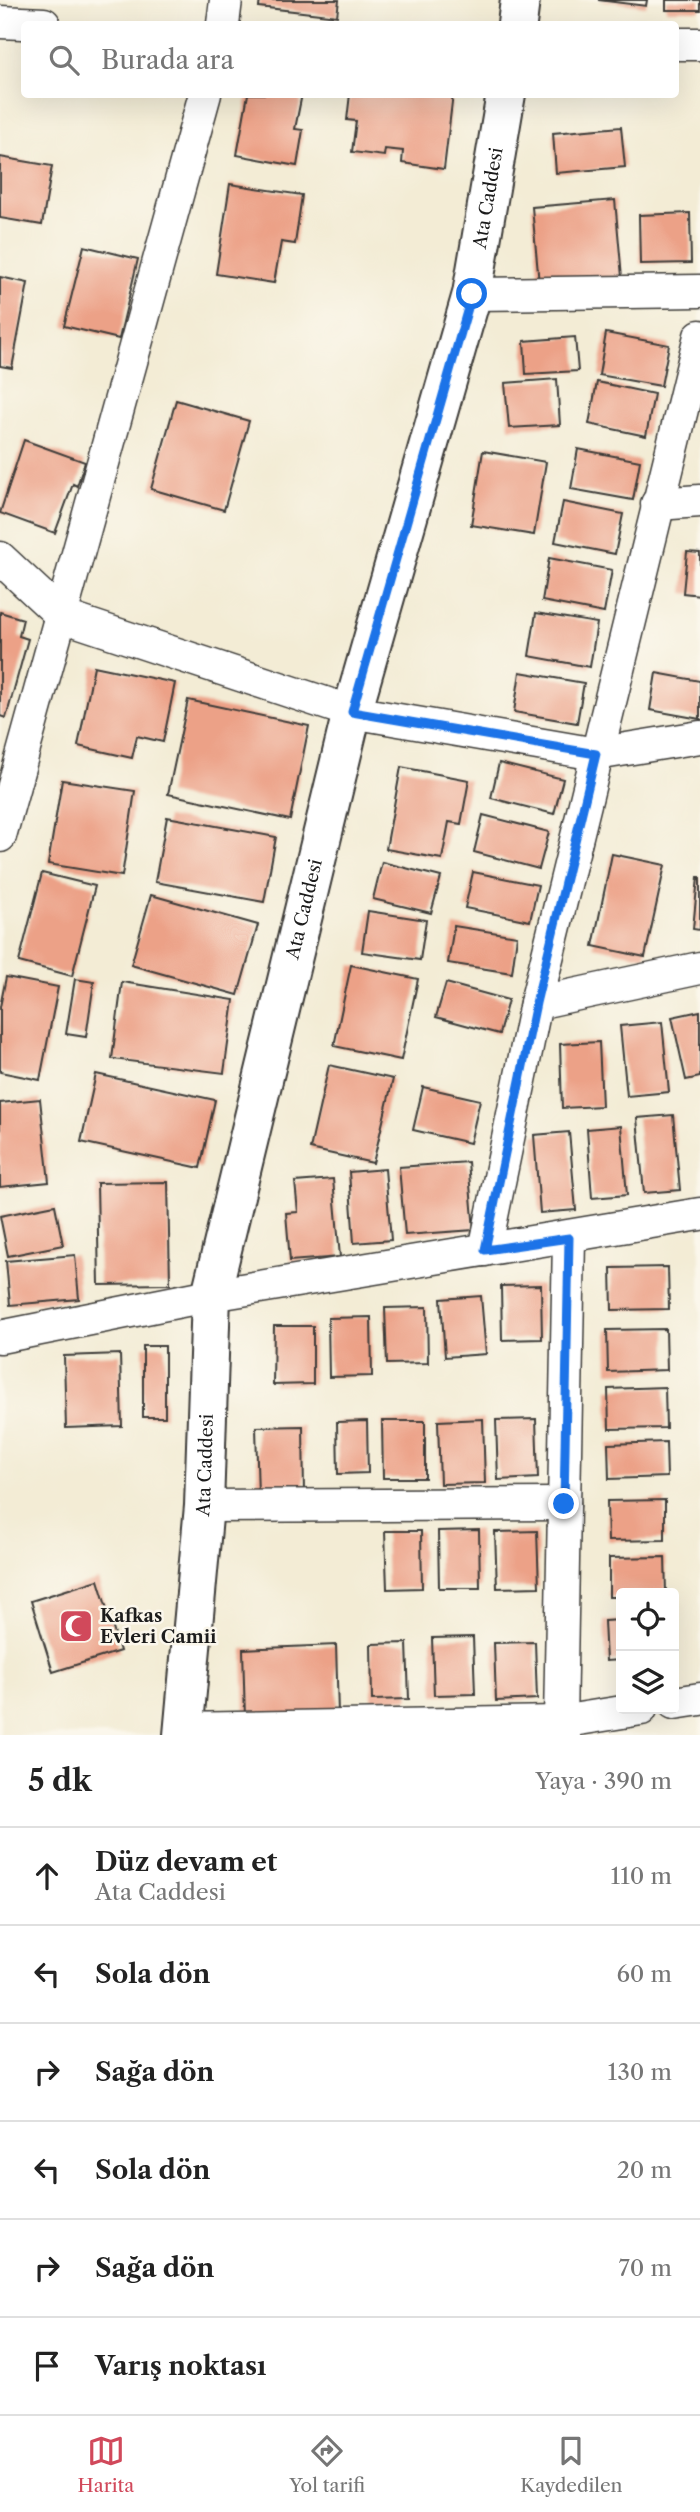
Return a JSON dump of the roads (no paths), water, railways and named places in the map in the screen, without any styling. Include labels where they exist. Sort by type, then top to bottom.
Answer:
[{"type":"street","points":[[223,21],[226,0]]},
{"type":"street","points":[[517,21],[520,0]]},
{"type":"street","points":[[0,22],[21,23]]},
{"type":"street","points":[[679,44],[700,44]]},
{"type":"street","points":[[0,836],[204,98]]},
{"type":"street","name":"Ata Caddesi","points":[[183,1732],[204,1506],[211,1295],[352,712],[472,294],[505,98]]},
{"type":"street","points":[[472,294],[700,291]]},
{"type":"street","points":[[485,1250],[536,1003],[700,336]]},
{"type":"street","points":[[657,504],[700,501]]},
{"type":"street","points":[[0,558],[62,616],[352,712],[596,754],[700,737]]},
{"type":"street","points":[[536,1003],[700,968]]},
{"type":"street","points":[[0,1338],[211,1295],[569,1238],[700,1214]]},
{"type":"street","points":[[562,1729],[569,1238]]},
{"type":"street","points":[[204,1506],[564,1504]]},
{"type":"street","points":[[679,1702],[700,1699]]},
{"type":"street","points":[[183,1732],[562,1729],[621,1714]]},
{"type":"place","name":"Kafkas Evleri Camii","points":[[76,1626]]}]
